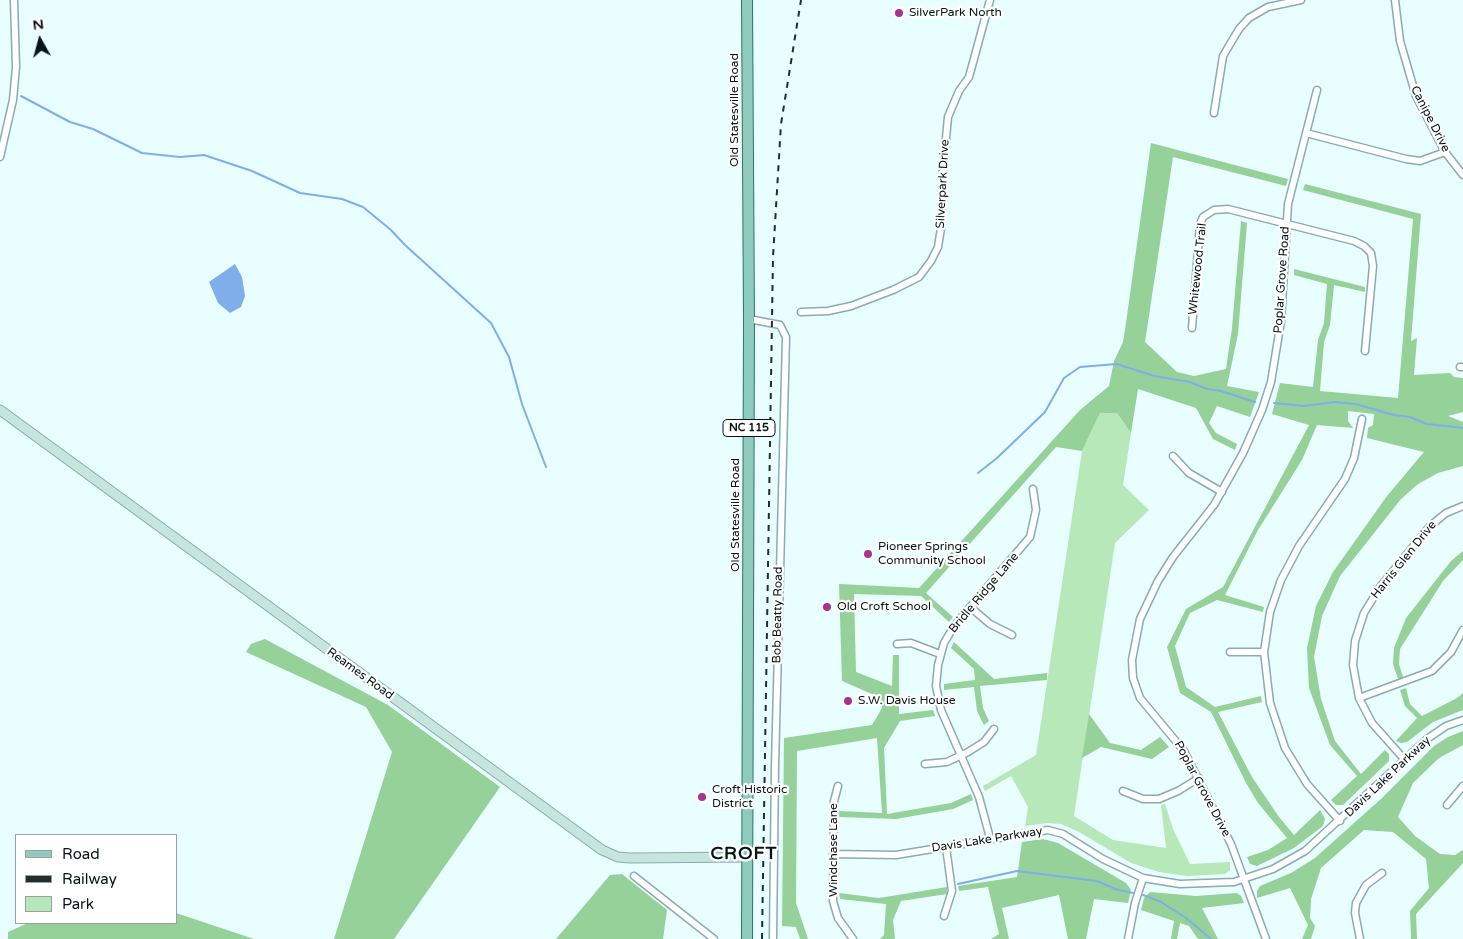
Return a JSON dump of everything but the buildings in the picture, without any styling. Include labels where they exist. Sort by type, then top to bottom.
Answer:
[{"type":"main road","name":"Old Statesville Road","points":[[747,0],[749,318],[747,939]]},
{"type":"main road","name":"Reames Road","points":[[0,410],[602,850],[630,858],[748,857]]},
{"type":"street","points":[[0,157],[13,100],[16,75],[14,0]]},
{"type":"street","name":"Silverpark Drive","points":[[802,312],[828,311],[851,306],[893,290],[919,277],[931,261],[938,247],[941,228],[943,170],[948,117],[959,91],[968,77],[990,0]]},
{"type":"street","points":[[1214,113],[1223,56],[1239,29],[1249,18],[1268,7],[1301,0]]},
{"type":"street","name":"Canipe Drive","points":[[1395,0],[1400,41],[1412,83],[1423,111],[1446,152],[1463,175]]},
{"type":"street","name":"Poplar Grove Road","points":[[1222,492],[1253,432],[1271,382],[1283,303],[1286,224],[1290,196],[1317,90]]},
{"type":"street","points":[[1306,133],[1406,159],[1428,159],[1446,152]]},
{"type":"street","name":"Whitewood Trail","points":[[1192,328],[1200,224],[1203,217],[1214,210],[1228,209],[1354,241],[1364,246],[1371,253],[1374,266],[1365,351]]},
{"type":"street","name":"Bob Beatty Road","points":[[749,318],[777,323],[783,329],[786,337],[775,758],[773,939]]},
{"type":"street","points":[[1340,821],[1307,784],[1285,748],[1270,703],[1264,652],[1270,612],[1281,580],[1299,546],[1345,479],[1354,458],[1362,419]]},
{"type":"street","points":[[1173,456],[1189,473],[1222,492]]},
{"type":"street","name":"Bridle Ridge Lane","points":[[990,838],[980,797],[941,710],[938,698],[937,677],[940,654],[954,626],[1030,537],[1036,510],[1033,489]]},
{"type":"street","name":"Poplar Grove Drive","points":[[1222,492],[1158,581],[1140,619],[1132,660],[1133,678],[1140,698],[1175,738],[1198,778],[1231,844],[1266,939]]},
{"type":"street","name":"Harris Glen Drive","points":[[1405,760],[1372,723],[1359,698],[1354,676],[1353,653],[1358,627],[1369,603],[1429,527],[1446,513],[1463,506]]},
{"type":"street","points":[[970,607],[990,624],[1012,635]]},
{"type":"street","points":[[1359,698],[1432,671],[1450,652],[1463,630]]},
{"type":"street","points":[[897,644],[911,643],[940,654]]},
{"type":"street","points":[[1230,652],[1264,652]]},
{"type":"street","name":"Davis Lake Parkway","points":[[833,854],[896,856],[1037,830],[1057,831],[1103,859],[1143,878],[1200,885],[1244,879],[1273,869],[1297,856],[1340,821],[1435,733],[1463,720]]},
{"type":"street","points":[[925,764],[947,762],[961,756],[984,742],[994,729]]},
{"type":"street","points":[[1123,791],[1143,799],[1159,799],[1178,791],[1198,778]]},
{"type":"street","name":"Windchase Lane","points":[[838,786],[834,801],[833,901],[838,918],[853,939]]},
{"type":"street","points":[[1447,805],[1463,786]]},
{"type":"street","points":[[944,916],[952,891],[946,847]]},
{"type":"street","points":[[1360,939],[1355,913],[1356,903],[1366,885],[1382,873]]},
{"type":"street","points":[[634,876],[714,939]]},
{"type":"street","points":[[1128,939],[1135,903],[1143,878]]},
{"type":"green space","points":[[1151,143],[1288,179],[1286,186],[1173,157],[1145,342],[1177,372],[1194,376],[1226,369],[1232,328],[1241,221],[1247,223],[1238,334],[1227,386],[1259,392],[1250,417],[1217,406],[1209,423],[1216,433],[1237,444],[1235,450],[1213,439],[1196,408],[1138,389],[1131,433],[1117,413],[1100,413],[1082,451],[1056,447],[926,593],[953,617],[949,622],[921,596],[854,594],[856,672],[892,686],[893,655],[899,655],[899,714],[933,710],[935,716],[900,721],[884,748],[887,814],[951,803],[971,794],[973,800],[953,809],[896,819],[839,817],[839,811],[882,813],[877,738],[797,751],[796,903],[808,939],[800,939],[796,927],[782,926],[784,738],[872,725],[882,708],[881,698],[842,681],[839,584],[919,588],[1080,410],[1109,386],[1114,361],[1123,342]]},
{"type":"green space","points":[[1305,184],[1421,214],[1411,341],[1417,338],[1414,375],[1450,373],[1454,377],[1463,378],[1463,412],[1448,416],[1463,422],[1463,466],[1438,473],[1418,484],[1401,499],[1340,576],[1322,616],[1314,657],[1321,699],[1335,741],[1361,774],[1385,750],[1389,754],[1389,761],[1343,805],[1336,805],[1331,800],[1357,776],[1330,745],[1309,688],[1307,648],[1316,606],[1333,572],[1387,496],[1424,452],[1367,438],[1368,428],[1373,425],[1374,414],[1348,411],[1348,421],[1353,428],[1317,425],[1302,460],[1258,530],[1225,595],[1264,607],[1263,612],[1217,600],[1190,613],[1175,646],[1186,687],[1215,707],[1261,696],[1262,702],[1218,712],[1252,777],[1279,817],[1294,835],[1320,810],[1325,819],[1323,826],[1294,848],[1257,866],[1250,864],[1247,857],[1268,850],[1287,838],[1258,803],[1211,712],[1180,693],[1167,647],[1186,609],[1223,587],[1309,425],[1272,414],[1280,383],[1313,387],[1318,340],[1324,323],[1327,284],[1294,275],[1294,269],[1365,287],[1365,292],[1334,285],[1330,325],[1324,342],[1320,391],[1398,398],[1413,219],[1303,190]]},
{"type":"green space","points":[[1100,413],[1117,413],[1131,433],[1123,485],[1149,510],[1115,543],[1074,816],[1113,840],[1166,848],[1161,805],[1165,804],[1173,829],[1190,864],[1230,862],[1230,870],[1225,874],[1187,876],[1159,872],[1131,863],[1079,832],[1061,824],[1047,823],[1025,826],[1028,807],[1011,776],[985,791],[983,786],[1036,755],[1082,451]]},
{"type":"green space","points":[[1463,551],[1463,560],[1443,581],[1400,649],[1399,664],[1403,677],[1398,679],[1393,664],[1394,648],[1406,618],[1451,561]]},
{"type":"green space","points":[[265,639],[388,705],[500,787],[394,939],[334,939],[392,752],[366,707],[246,652],[251,644]]},
{"type":"green space","points":[[954,642],[994,679],[1047,673],[1047,680],[980,686],[983,708],[989,721],[984,725],[977,711],[974,687],[944,690],[944,684],[975,680],[974,669],[951,648]]},
{"type":"green space","points":[[1406,688],[1410,704],[1422,716],[1463,693],[1463,710],[1433,722],[1407,742],[1401,743],[1396,741],[1417,718],[1405,706],[1400,690]]},
{"type":"green space","points":[[1089,714],[1110,743],[1141,750],[1160,737],[1169,747],[1152,759],[1101,747],[1082,758]]},
{"type":"green space","points":[[1463,731],[1463,745],[1439,758],[1413,783],[1398,817],[1415,836],[1440,854],[1455,855],[1463,850],[1463,863],[1416,914],[1417,939],[1411,939],[1410,911],[1429,888],[1426,859],[1393,832],[1364,830],[1321,868],[1311,899],[1310,918],[1315,926],[1311,939],[1302,939],[1308,925],[1290,888],[1257,898],[1257,891],[1260,886],[1291,873],[1315,858],[1382,798],[1434,746],[1448,737]]},
{"type":"green space","points":[[1043,839],[1058,843],[1126,883],[1131,890],[1128,903],[1094,899],[1086,939],[1068,939],[1059,895],[1002,908],[1009,939],[991,939],[999,934],[988,887],[959,891],[958,886],[1017,877],[1022,842]]},
{"type":"green space","points":[[622,874],[667,910],[663,939],[556,939],[610,875]]},
{"type":"green space","points":[[947,887],[947,894],[901,901],[893,920],[895,939],[880,939],[884,935],[886,904],[840,899],[839,893],[879,898]]},
{"type":"green space","points":[[1150,892],[1196,896],[1237,893],[1241,896],[1244,903],[1202,908],[1218,939],[1198,939],[1189,926],[1180,923],[1177,939],[1171,939],[1174,921],[1141,910],[1144,898]]},
{"type":"green space","points":[[178,914],[254,939],[8,939],[8,932],[26,924],[178,924]]},
{"type":"water","points":[[235,264],[242,277],[245,296],[241,307],[230,313],[218,303],[209,282]]},
{"type":"waterway","points":[[21,96],[70,122],[93,129],[142,153],[180,157],[204,155],[252,171],[300,193],[342,199],[363,207],[391,230],[491,323],[509,357],[522,404],[546,467]]},
{"type":"waterway","points":[[978,473],[997,458],[1045,412],[1064,378],[1080,367],[1117,364],[1154,376],[1190,382],[1207,389],[1221,391],[1255,402]]},
{"type":"waterway","points":[[1274,403],[1304,406],[1335,402],[1356,404],[1394,415],[1410,417],[1427,424],[1463,428]]},
{"type":"waterway","points":[[958,884],[1017,871],[1097,881],[1115,889],[1133,893]]},
{"type":"waterway","points":[[1143,895],[1161,902],[1186,918],[1211,939]]},
{"type":"railway","points":[[762,939],[773,257],[781,124],[801,0]]},
{"type":"place","name":"SilverPark North","points":[[899,13]]},
{"type":"place","name":"Pioneer Springs Community School","points":[[868,554]]},
{"type":"place","name":"Old Croft School","points":[[827,607]]},
{"type":"place","name":"S.W. Davis House","points":[[848,701]]},
{"type":"place","name":"Croft Historic District","points":[[702,797]]},
{"type":"district","name":"CROFT","points":[[744,854]]}]
